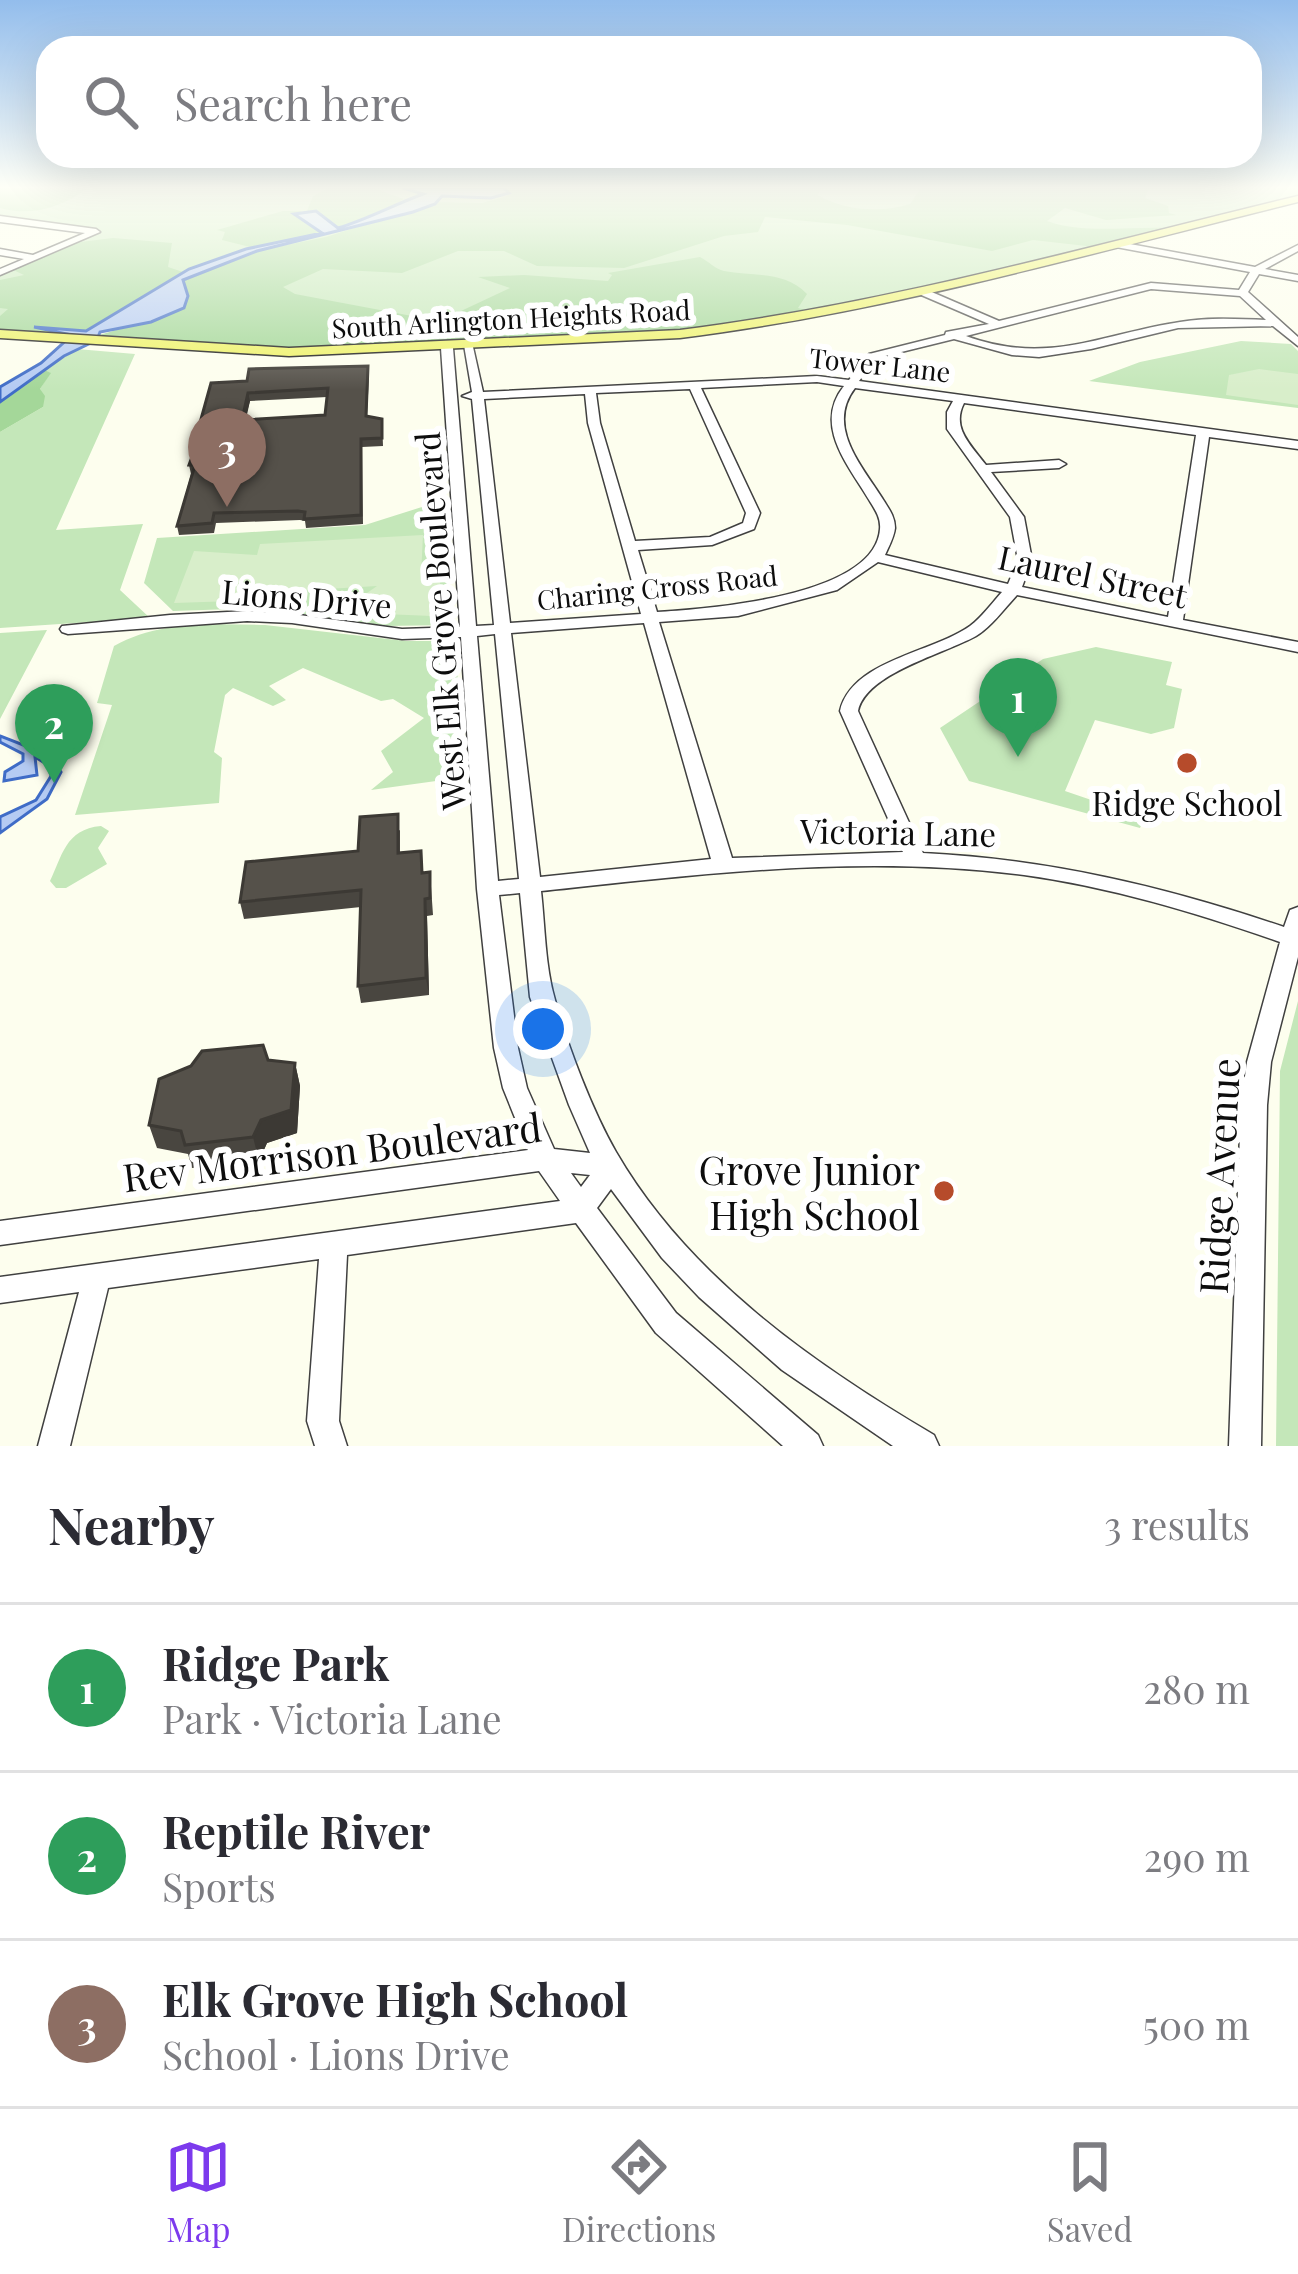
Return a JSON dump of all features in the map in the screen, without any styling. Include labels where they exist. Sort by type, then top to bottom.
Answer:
[{"type":"main road","name":"South Arlington Heights Road","points":[[469,350],[722,329],[1078,255]]},
{"type":"main road","name":"South Arlington Heights Road","points":[[0,336],[286,357],[697,337],[1083,255]]},
{"type":"street","points":[[25,255],[36,257]]},
{"type":"street","points":[[0,272],[40,255]]},
{"type":"street","points":[[1183,255],[1298,277]]},
{"type":"street","points":[[1243,293],[1244,284],[1259,270],[1285,255]]},
{"type":"street","points":[[876,557],[888,532],[886,516],[840,440],[835,422],[837,404],[878,353],[1162,284],[1243,293],[1298,343]]},
{"type":"street","points":[[923,292],[994,322]]},
{"type":"street","points":[[950,334],[990,349],[1050,355],[1178,326],[1272,323]]},
{"type":"street","name":"West Elk Grove Boulevard","points":[[469,350],[478,395],[542,997],[611,1166],[656,1229],[721,1296],[816,1375],[923,1446]]},
{"type":"street","name":"West Elk Grove Boulevard","points":[[447,351],[488,889],[515,1088],[545,1160],[666,1323],[807,1446]]},
{"type":"street","name":"Tower Lane","points":[[453,397],[784,378],[852,382],[1298,445]]},
{"type":"street","points":[[629,546],[712,541],[749,526],[753,513],[694,385]]},
{"type":"street","points":[[590,390],[594,423],[724,867]]},
{"type":"street","points":[[916,859],[849,711],[852,698],[872,679],[975,630],[1013,590],[1025,560],[1017,517],[952,429],[953,412],[961,397]]},
{"type":"street","points":[[1175,623],[1203,432]]},
{"type":"street","points":[[984,469],[1059,464]]},
{"type":"street","name":"Laurel Street","points":[[876,557],[1013,590],[1298,647]]},
{"type":"street","name":"Charing Cross Road","points":[[470,633],[738,611],[794,600],[849,579],[876,557]]},
{"type":"street","name":"Lions Drive","points":[[68,629],[182,618],[275,617],[370,634],[470,633]]},
{"type":"street","name":"Victoria Lane","points":[[488,889],[841,858],[916,859],[1026,868],[1296,931]]},
{"type":"street","name":"Ridge Avenue","points":[[1245,1446],[1254,1105],[1259,1061],[1296,931]]},
{"type":"street","name":"Rev Morrison Boulevard","points":[[0,1233],[545,1160],[611,1166]]},
{"type":"street","points":[[0,1290],[581,1210],[611,1166]]},
{"type":"street","points":[[331,1446],[323,1421],[334,1245]]},
{"type":"street","points":[[54,1446],[98,1277]]},
{"type":"green space","points":[[41,255],[1056,255],[813,312],[728,326],[0,332],[0,272]]},
{"type":"green space","points":[[41,255],[170,255],[168,267],[183,272],[85,331],[33,328],[77,335],[0,334],[0,316],[8,309],[0,308],[0,280],[24,275],[9,268]]},
{"type":"green space","points":[[246,255],[447,255],[402,273],[323,269],[283,287],[295,294],[449,323],[461,311],[510,288],[478,277],[608,281],[612,275],[608,273],[700,257],[724,271],[788,281],[807,294],[798,308],[813,312],[720,330],[327,352],[96,336],[174,313],[188,296],[183,280]]},
{"type":"green space","points":[[514,255],[663,255],[624,268],[537,266]]},
{"type":"green space","points":[[1241,341],[1291,344],[1298,351],[1298,408],[1089,381],[1140,362]]},
{"type":"green space","points":[[77,349],[135,354],[56,530],[143,524],[120,590],[150,618],[0,628],[0,432],[43,407],[40,389],[50,373],[45,370]]},
{"type":"green space","points":[[1259,369],[1298,374],[1298,405],[1226,395],[1229,375]]},
{"type":"green space","points":[[45,370],[51,373],[40,389],[45,396],[43,407],[0,432],[0,402]]},
{"type":"green space","points":[[444,500],[451,625],[387,626],[262,608],[173,611],[144,583],[157,538],[365,525]]},
{"type":"green space","points":[[423,535],[421,575],[440,577],[440,611],[432,616],[360,613],[367,593],[377,586],[293,591],[290,599],[174,603],[194,551],[257,555],[260,544]]},
{"type":"green space","points":[[265,625],[406,641],[455,641],[465,777],[371,790],[393,772],[381,751],[424,718],[393,699],[381,701],[303,668],[269,686],[286,700],[273,706],[233,688],[225,695],[214,752],[222,758],[219,803],[75,815],[112,705],[97,703],[114,646],[169,628]]},
{"type":"green space","points":[[47,630],[0,719],[0,633]]},
{"type":"green space","points":[[1096,647],[1172,662],[1166,685],[1182,689],[1174,728],[1151,734],[1095,720],[1065,791],[1144,818],[1140,828],[969,781],[940,728],[1043,659]]},
{"type":"green space","points":[[101,826],[109,831],[98,848],[107,864],[66,888],[56,888],[50,881],[66,846],[80,832]]},
{"type":"green space","points":[[1298,1001],[1298,1446],[1276,1446],[1280,1071]]},
{"type":"water","points":[[228,255],[246,255],[183,280],[188,296],[184,308],[151,322],[100,332],[97,340],[64,356],[0,402],[0,387],[41,363],[72,335],[34,327],[86,331],[189,269]]},
{"type":"water","points":[[0,736],[49,755],[61,772],[47,799],[0,833],[0,817],[36,800],[51,776],[48,765],[35,757],[37,775],[4,781],[5,772],[23,761],[23,754],[0,742]]},
{"type":"building","points":[[368,366],[366,416],[382,419],[382,438],[361,439],[361,515],[304,519],[305,512],[298,511],[214,513],[212,523],[177,526],[195,465],[189,465],[198,445],[207,444],[214,418],[201,419],[211,383],[247,381],[249,369]],"holes":[[[328,388],[325,415],[242,420],[248,393]]]},
{"type":"building","points":[[398,814],[398,853],[421,851],[422,873],[430,872],[430,898],[425,899],[426,978],[358,986],[361,890],[240,902],[246,862],[358,851],[360,817]]},
{"type":"building","points":[[263,1045],[268,1060],[295,1063],[291,1110],[261,1120],[253,1137],[185,1145],[181,1131],[149,1125],[159,1079],[191,1066],[202,1051]]},
{"type":"place","name":"Elk Grove High School","points":[[227,507]]},
{"type":"place","name":"Ridge Park","points":[[1018,757]]},
{"type":"place","name":"Ridge School","points":[[1187,763]]},
{"type":"place","name":"Reptile River","points":[[54,783]]},
{"type":"place","name":"Grove Junior High School","points":[[944,1191]]}]
